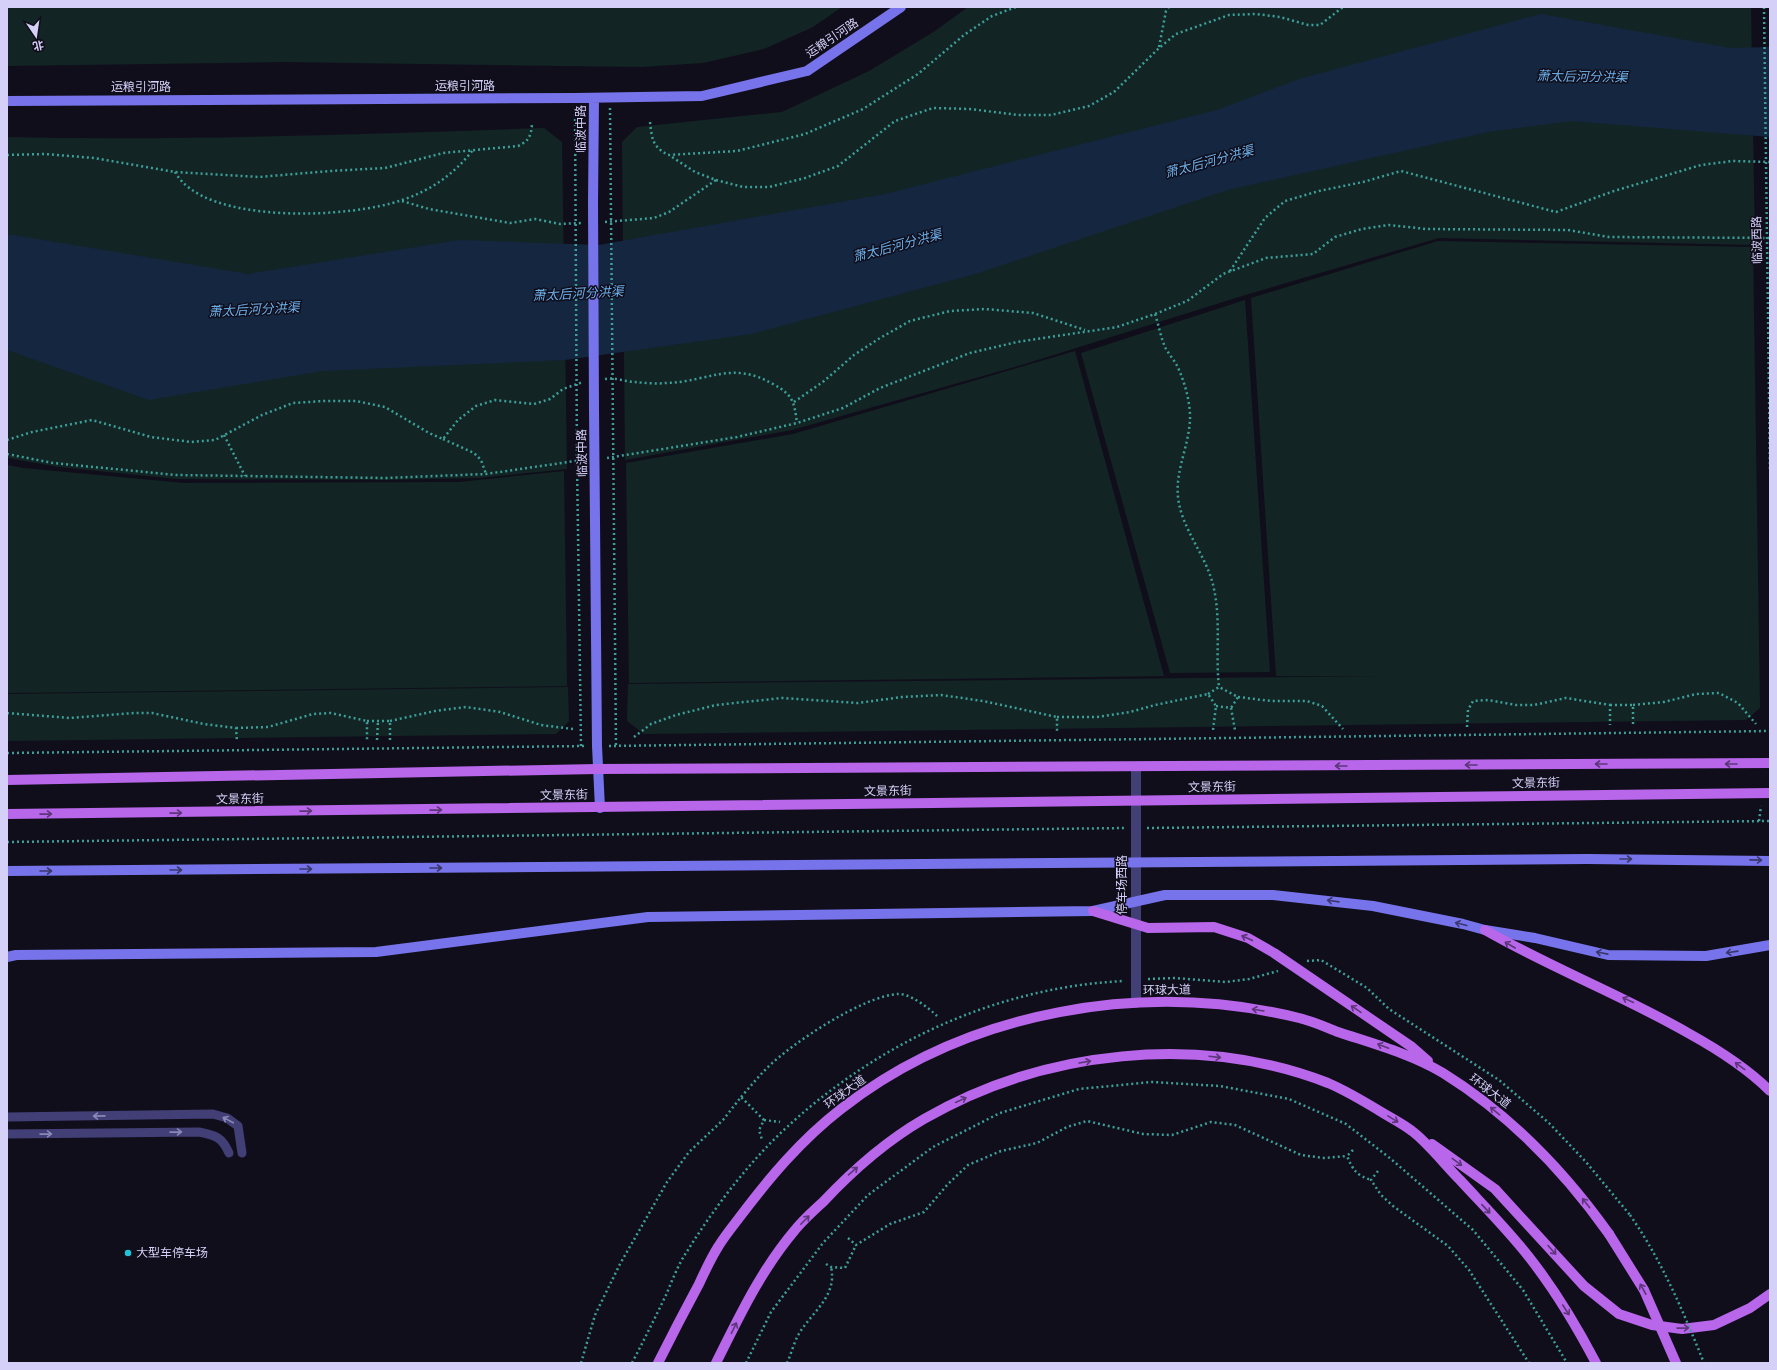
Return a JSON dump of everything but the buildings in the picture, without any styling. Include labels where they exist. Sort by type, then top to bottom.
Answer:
[{"type":"main road","name":"文景东街","points":[[7,780],[597,770],[1770,764]]},
{"type":"main road","name":"文景东街","points":[[7,814],[1770,793]]},
{"type":"main road","points":[[1093,911],[1148,928],[1214,927],[1248,938],[1293,966],[1412,1047],[1444,1074]]},
{"type":"main road","points":[[1485,930],[1519,950],[1650,1011],[1716,1049],[1760,1080],[1770,1091]]},
{"type":"main road","name":"环球大道","points":[[658,1363],[717,1247],[761,1188],[786,1160],[840,1109],[871,1088],[907,1067],[970,1037],[1004,1026],[1045,1015],[1079,1009],[1136,1003],[1190,1002],[1264,1010],[1303,1019],[1374,1043],[1420,1061],[1444,1074],[1487,1105],[1534,1146],[1585,1201],[1609,1234],[1644,1290],[1676,1363]]},
{"type":"main road","points":[[716,1363],[750,1294],[773,1258],[796,1229],[848,1176],[897,1136],[924,1119],[973,1094],[1010,1080],[1072,1064],[1135,1055],[1201,1055],[1233,1059],[1299,1073],[1331,1084],[1414,1132],[1495,1189],[1584,1286],[1619,1314],[1652,1325],[1682,1329],[1714,1324],[1750,1308],[1770,1294]]},
{"type":"main road","points":[[1414,1132],[1527,1254],[1550,1284],[1578,1328],[1596,1363]]},
{"type":"street","name":"运粮引河路","points":[[7,101],[611,98],[702,96],[807,71],[901,7]]},
{"type":"street","name":"临波中路","points":[[594,98],[594,409],[597,770],[600,808]]},
{"type":"street","name":"停车场西路","points":[[1136,767],[1136,1003]]},
{"type":"street","points":[[7,871],[1587,859],[1770,860]]},
{"type":"street","points":[[7,957],[16,955],[376,952],[648,917],[1093,911],[1165,895],[1273,895],[1373,906],[1608,954],[1634,956],[1706,956],[1770,945]]},
{"type":"lane","points":[[7,1117],[213,1114],[227,1118],[238,1126],[242,1153]]},
{"type":"lane","points":[[7,1134],[199,1132],[212,1135],[224,1142],[229,1153]]},
{"type":"path","points":[[650,122],[652,139],[658,149],[668,155],[737,151],[805,134],[862,109],[918,74],[964,36],[992,16],[1016,7]]},
{"type":"path","points":[[1159,48],[1166,11],[1169,7]]},
{"type":"path","points":[[716,180],[743,187],[769,187],[805,178],[838,166],[895,121],[933,108],[970,109],[1018,115],[1051,115],[1089,106],[1114,92],[1159,48],[1176,34],[1229,15],[1256,14],[1274,16],[1308,25],[1320,25],[1343,7]]},
{"type":"path","name":"临波西路","points":[[1764,7],[1770,472]]},
{"type":"path","name":"临波中路","points":[[575,98],[576,461],[581,746]]},
{"type":"path","points":[[611,98],[616,746]]},
{"type":"path","points":[[7,154],[45,154],[94,158],[176,172],[259,177],[385,168],[443,153],[518,146],[526,143],[531,135],[532,124]]},
{"type":"path","points":[[176,172],[181,182],[206,197],[250,211],[288,214],[361,209],[402,201],[438,184],[459,168],[474,150]]},
{"type":"path","points":[[1230,272],[1265,218],[1285,201],[1401,171],[1556,212],[1614,191],[1701,165],[1733,161],[1770,162]]},
{"type":"path","points":[[7,454],[53,463],[176,476],[385,478],[486,474],[613,457],[737,437],[796,423],[843,408],[880,388],[970,353],[1017,342],[1118,327],[1187,301],[1223,274],[1266,258],[1313,254],[1335,236],[1362,229],[1389,225],[1426,229],[1568,230],[1609,237],[1768,238]]},
{"type":"path","points":[[794,402],[824,381],[854,355],[880,338],[910,321],[950,311],[985,309],[1033,313],[1085,331]]},
{"type":"path","points":[[1155,314],[1166,348],[1178,369],[1188,398],[1190,416],[1187,440],[1178,480],[1178,498],[1184,518],[1212,580],[1216,599],[1218,623],[1216,667],[1219,687]]},
{"type":"path","points":[[600,379],[608,378],[636,382],[667,383],[718,374],[742,372],[762,378],[782,388],[794,402],[796,423]]},
{"type":"path","points":[[443,439],[458,420],[476,406],[495,400],[534,404],[550,399],[563,389],[585,381]]},
{"type":"path","points":[[7,440],[32,432],[92,420],[151,437],[191,442],[215,440],[262,415],[293,403],[356,401],[385,407],[429,433],[474,453],[481,460],[486,474]]},
{"type":"path","points":[[224,435],[245,476]]},
{"type":"path","points":[[634,737],[650,724],[676,715],[716,705],[782,698],[858,703],[902,697],[941,695],[983,701],[1057,717],[1097,717],[1130,712],[1208,694],[1219,687]]},
{"type":"path","points":[[1219,687],[1238,697],[1271,701],[1307,701],[1322,706],[1343,729]]},
{"type":"path","points":[[1466,727],[1468,710],[1473,701],[1488,700],[1516,705],[1534,705],[1566,698],[1610,705],[1633,705],[1664,702],[1696,694],[1719,693],[1738,703],[1756,724]]},
{"type":"path","points":[[1208,694],[1216,706],[1213,730]]},
{"type":"path","points":[[1235,730],[1231,708],[1238,697]]},
{"type":"path","points":[[1610,705],[1610,725]]},
{"type":"path","points":[[1633,705],[1633,725]]},
{"type":"path","points":[[1216,706],[1231,708]]},
{"type":"path","points":[[7,713],[70,718],[152,713],[204,724],[236,728],[268,727],[313,714],[331,712],[367,720],[390,721],[435,711],[466,707],[500,712],[541,725],[574,729]]},
{"type":"path","points":[[1057,717],[1057,732]]},
{"type":"path","points":[[367,720],[367,740]]},
{"type":"path","points":[[377,740],[378,721]]},
{"type":"path","points":[[390,721],[390,740]]},
{"type":"path","points":[[236,728],[237,742]]},
{"type":"path","points":[[7,753],[1770,731]]},
{"type":"path","points":[[7,842],[1770,821]]},
{"type":"path","points":[[632,1363],[684,1255],[713,1212],[747,1170],[787,1127],[827,1093],[882,1055],[940,1025],[993,1004],[1053,989],[1104,982],[1175,978],[1226,982],[1248,979],[1310,960],[1321,960],[1367,988],[1389,1009],[1498,1080],[1560,1134],[1586,1162],[1630,1215],[1648,1242],[1672,1286],[1704,1363]]},
{"type":"path","points":[[581,1363],[595,1315],[620,1264],[666,1182],[689,1152],[724,1120],[741,1097],[768,1067],[796,1043],[865,1002],[899,993],[925,1004],[937,1016]]},
{"type":"path","points":[[746,1363],[771,1312],[823,1243],[868,1195],[934,1146],[1000,1113],[1079,1089],[1152,1082],[1220,1086],[1289,1099],[1346,1124],[1392,1159],[1473,1230],[1523,1290],[1566,1363]]},
{"type":"path","points":[[741,1097],[764,1120],[780,1122]]},
{"type":"path","points":[[762,1140],[759,1130],[764,1120]]},
{"type":"path","points":[[826,1264],[831,1267],[845,1268],[856,1245],[890,1224],[924,1212],[948,1184],[968,1165],[1001,1152],[1037,1143],[1067,1127],[1087,1122],[1143,1134],[1172,1135],[1211,1122],[1235,1125],[1301,1155],[1324,1158],[1347,1156],[1353,1150]]},
{"type":"path","points":[[1347,1156],[1351,1166],[1359,1176],[1371,1180],[1381,1195],[1393,1206],[1448,1246],[1469,1270],[1529,1363]]},
{"type":"path","points":[[1371,1180],[1378,1171]]},
{"type":"path","points":[[848,1238],[856,1245]]},
{"type":"path","points":[[787,1363],[801,1330],[818,1309],[828,1293],[833,1278],[831,1267]]},
{"type":"green space","points":[[7,7],[842,7],[813,27],[764,49],[703,63],[641,67],[283,62],[7,66]]},
{"type":"green space","points":[[968,7],[1751,7],[1755,245],[1439,238],[1242,296],[1025,364],[792,430],[625,460],[622,142],[637,127],[782,112],[869,71],[935,31]]},
{"type":"green space","points":[[544,128],[562,142],[567,469],[479,478],[386,480],[177,479],[59,467],[7,458],[7,137],[141,138],[343,135]]},
{"type":"green space","points":[[1438,241],[1753,247],[1760,708],[1746,720],[644,734],[627,721],[628,684],[1386,676],[1276,676],[1251,298]]},
{"type":"green space","points":[[1245,300],[1270,672],[1170,673],[1081,353]]},
{"type":"green space","points":[[1075,351],[1164,676],[629,683],[626,463],[793,434]]},
{"type":"green space","points":[[7,465],[23,468],[184,483],[459,482],[564,471],[567,686],[7,693]]},
{"type":"green space","points":[[568,687],[569,721],[556,734],[7,741],[7,694]]},
{"type":"water","name":"萧太后河分洪渠","points":[[1541,14],[1730,48],[1770,47],[1770,137],[1572,121],[1488,132],[1227,190],[975,274],[751,334],[565,360],[322,371],[149,400],[7,350],[7,234],[248,274],[460,240],[599,245],[885,194],[1217,110],[1299,79]]},
{"type":"place","name":"大型车停车场","points":[[128,1253]]}]
